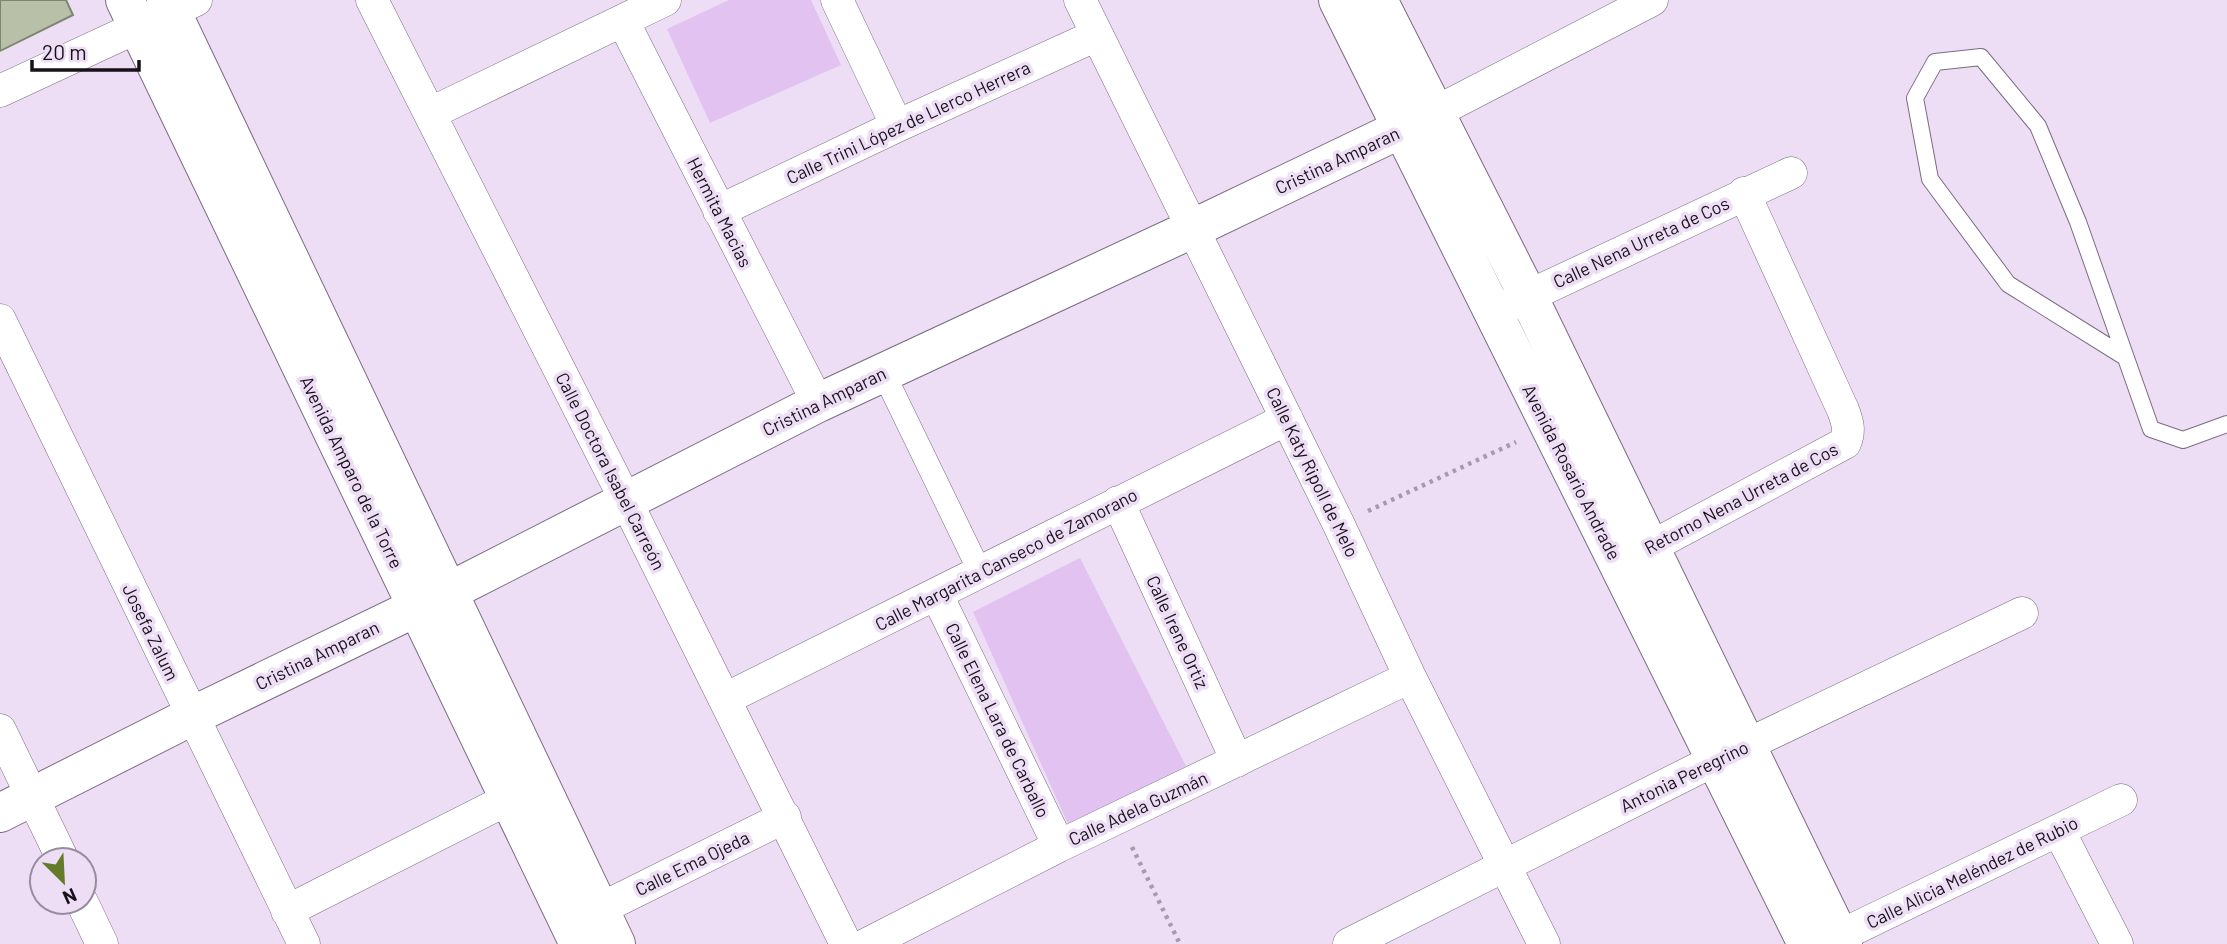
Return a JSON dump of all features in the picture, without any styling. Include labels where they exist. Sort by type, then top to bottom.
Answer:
[{"type":"street","name":"Calle Doctora Isabel Carreón","points":[[372,0],[785,817],[846,944]]},
{"type":"street","points":[[431,113],[665,0]]},
{"type":"street","points":[[837,0],[897,126]]},
{"type":"street","name":"Calle Katy Ripoll de Melo","points":[[1080,0],[1339,524],[1410,677],[1544,944]]},
{"type":"street","name":"Avenida Rosario Andrade","points":[[1338,0],[1528,296],[1634,556],[1730,753],[1828,942]]},
{"type":"street","name":"Avenida Rosario Andrade","points":[[1378,0],[1418,121],[1493,314],[1549,427],[1634,556]]},
{"type":"street","name":"Cristina Amparan","points":[[16,804],[433,600],[818,403],[1418,121],[1636,4]]},
{"type":"street","points":[[0,90],[159,8]]},
{"type":"street","name":"Avenida Amparo de la Torre","points":[[159,8],[433,600],[525,790],[600,909],[616,944]]},
{"type":"street","name":"Hermita Macias","points":[[623,21],[818,403]]},
{"type":"street","name":"Calle Trini López de Llerco Herrera","points":[[719,211],[1097,35]]},
{"type":"street","name":"Calle Nena Urreta de Cos","points":[[1493,314],[1791,173]]},
{"type":"street","name":"Retorno Nena Urreta de Cos","points":[[1634,556],[1844,443],[1848,435],[1849,425],[1843,410],[1744,194]]},
{"type":"street","name":"Josefa Zalum","points":[[0,320],[304,944]]},
{"type":"street","points":[[883,372],[980,572]]},
{"type":"street","name":"Calle Margarita Canseco de Zamorano","points":[[725,698],[1287,419]]},
{"type":"street","name":"Calle Irene Ortiz","points":[[1118,502],[1237,761]]},
{"type":"street","name":"Calle Elena Lara de Carballo","points":[[937,595],[1059,846]]},
{"type":"street","name":"Antonia Peregrino","points":[[1349,944],[1730,753],[2022,613]]},
{"type":"street","name":"Calle Adela Guzmán","points":[[867,944],[1059,846],[1410,677]]},
{"type":"street","points":[[0,730],[16,804],[51,846]]},
{"type":"street","points":[[287,911],[525,790]]},
{"type":"street","name":"Avenida Amparo de la Torre","points":[[525,790],[579,944]]},
{"type":"street","name":"Calle Alicia Meléndez de Rubio","points":[[1828,942],[2120,800]]},
{"type":"street","name":"Calle Ema Ojeda","points":[[600,909],[785,817]]},
{"type":"street","points":[[2059,831],[2117,944]]},
{"type":"street","points":[[89,916],[102,944]]},
{"type":"lane","points":[[2125,357],[2008,284],[1930,179],[1915,98],[1934,62],[1981,57],[2038,126],[2078,222],[2151,429],[2183,440],[2227,424]]},
{"type":"path","points":[[1339,524],[1549,427]]},
{"type":"path","points":[[1118,818],[1180,944]]},
{"type":"shaded area","points":[[729,0],[811,0],[841,65],[710,123],[667,29]]},
{"type":"shaded area","points":[[1080,558],[1186,766],[1068,824],[973,612]]},
{"type":"building","points":[[0,0],[66,0],[73,15],[0,51]]}]
